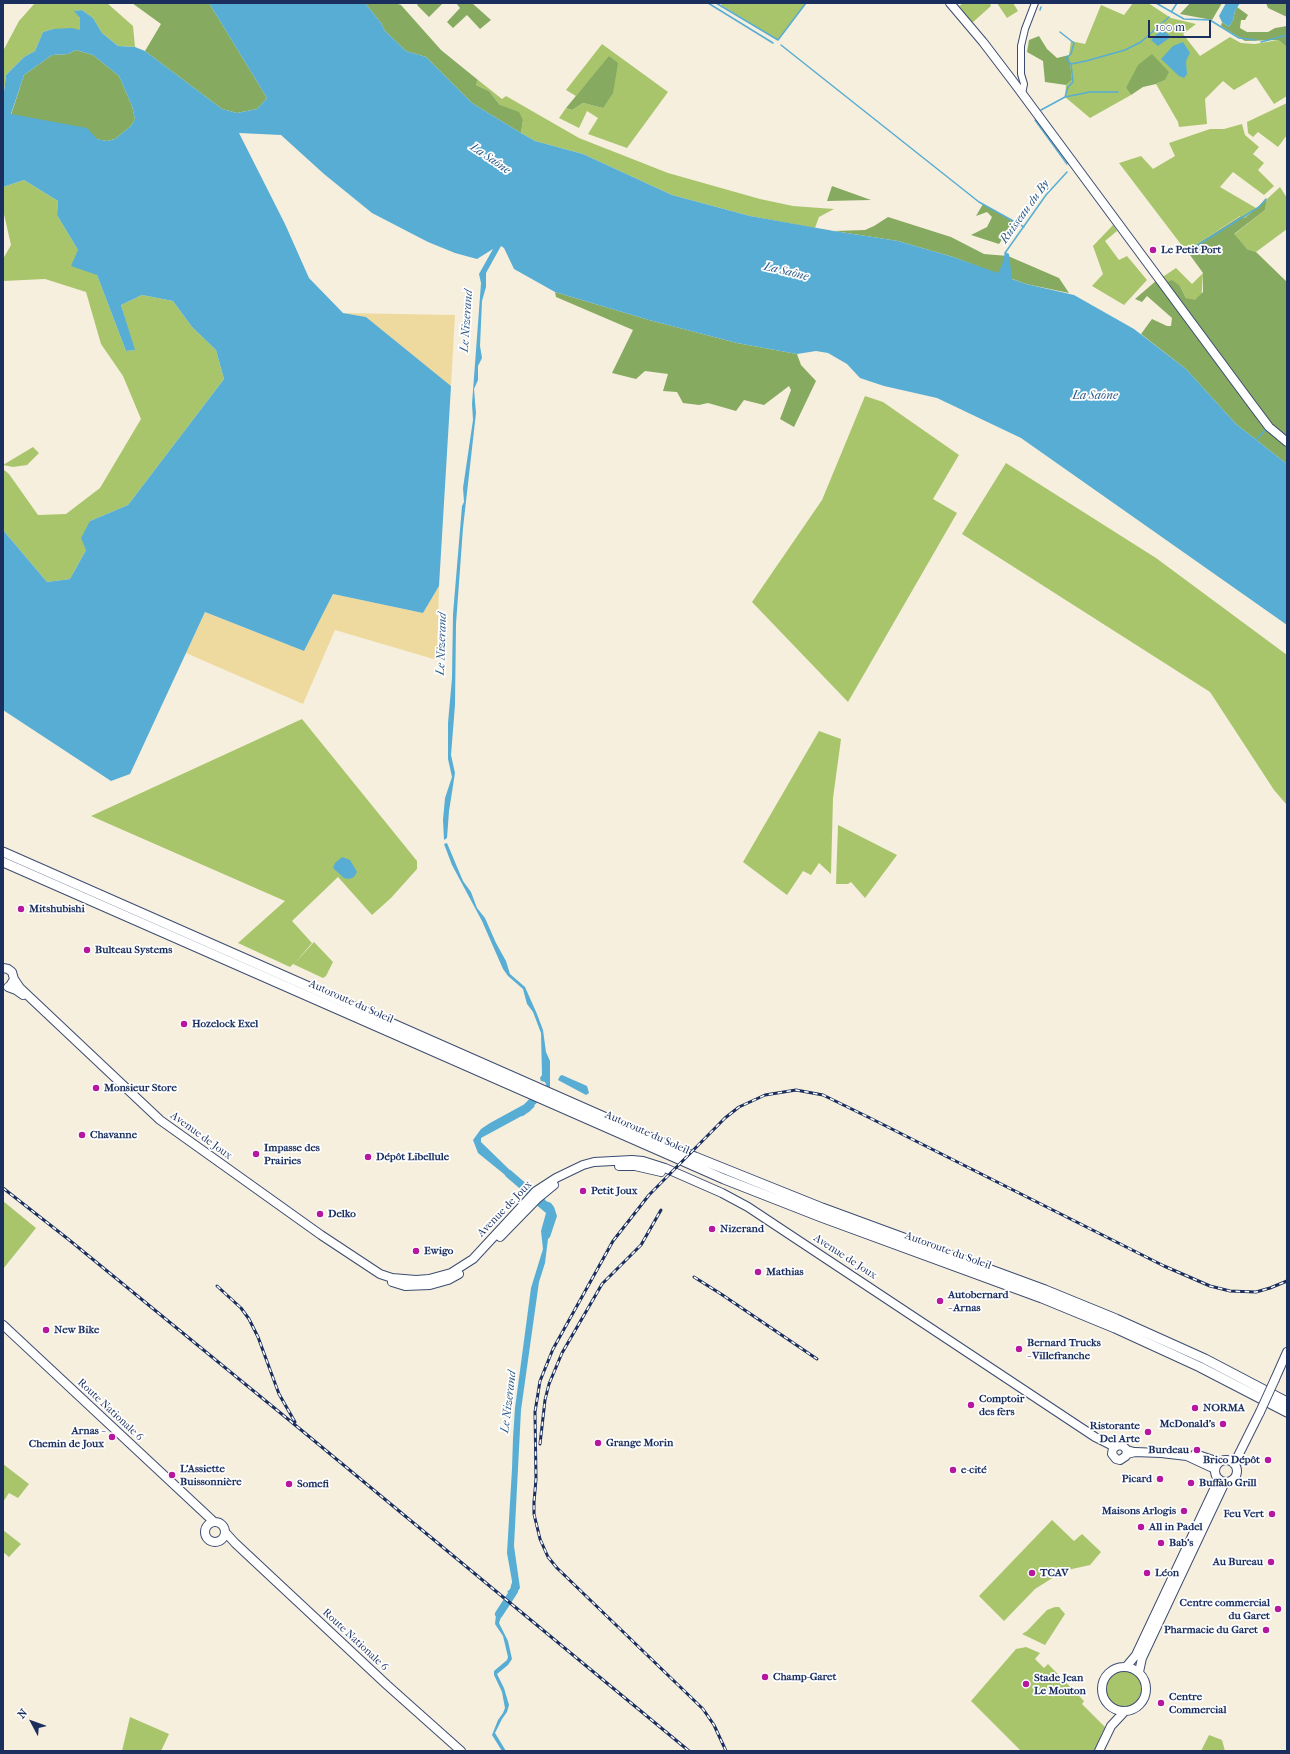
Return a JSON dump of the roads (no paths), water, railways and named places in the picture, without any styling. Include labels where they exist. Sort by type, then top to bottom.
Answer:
[{"type":"highway","name":"Autoroute du Soleil","points":[[3,852],[708,1162],[822,1208],[1045,1290],[1110,1316],[1199,1357],[1287,1402]]},
{"type":"highway","name":"Autoroute du Soleil","points":[[3,862],[724,1179],[815,1215],[1102,1322],[1200,1367],[1287,1412]]},
{"type":"main road","points":[[950,3],[983,42],[1015,84],[1254,407],[1270,427],[1287,442]]},
{"type":"main road","name":"Avenue de Joux","points":[[3,968],[12,972],[14,979],[20,988],[160,1120],[314,1231],[380,1274],[392,1278],[416,1280],[429,1279],[451,1273],[473,1259],[538,1193],[556,1178],[583,1165],[606,1161],[643,1161],[665,1168],[732,1198],[1113,1449]]},
{"type":"main road","points":[[5,988],[14,979]]},
{"type":"main road","name":"Avenue de Joux","points":[[5,988],[19,992],[132,1101],[157,1123],[318,1239],[367,1271],[386,1280],[405,1286],[416,1286],[431,1285],[448,1280],[474,1264],[529,1202]]},
{"type":"main road","name":"Route Nationale 6","points":[[3,1325],[202,1512],[210,1523]]},
{"type":"main road","points":[[1127,1452],[1123,1459],[1118,1460],[1114,1458],[1113,1449],[1121,1445],[1127,1452],[1190,1452],[1217,1466],[1231,1462],[1255,1423],[1255,1420],[1285,1359]]},
{"type":"main road","points":[[1222,1481],[1232,1480],[1235,1475],[1236,1470],[1231,1462]]},
{"type":"main road","points":[[1217,1466],[1215,1473],[1222,1481]]},
{"type":"main road","points":[[1126,1667],[1136,1655],[1222,1481]]},
{"type":"main road","points":[[1138,1672],[1142,1658],[1222,1481]]},
{"type":"main road","points":[[210,1523],[222,1524],[223,1536],[216,1542],[207,1539],[204,1533],[210,1523]]},
{"type":"main road","name":"Route Nationale 6","points":[[223,1536],[235,1543],[387,1685],[461,1751]]},
{"type":"main road","points":[[1108,1705],[1125,1711],[1136,1708],[1146,1693],[1145,1682],[1138,1672],[1126,1667],[1113,1670],[1104,1679],[1102,1693],[1108,1705],[1111,1726]]},
{"type":"main road","points":[[1099,1751],[1111,1726],[1125,1711]]},
{"type":"street","points":[[1022,94],[1024,84],[1021,74],[1022,41],[1035,3]]},
{"type":"street","points":[[1015,84],[1021,74]]},
{"type":"water","name":"La Saône","points":[[209,3],[365,3],[381,23],[385,31],[406,51],[426,57],[472,103],[535,141],[583,154],[672,195],[750,216],[898,241],[953,257],[998,273],[1002,265],[1005,252],[1009,254],[1012,279],[1026,284],[1074,295],[1134,329],[1186,369],[1236,424],[1287,464],[1287,625],[1021,438],[937,398],[884,386],[860,378],[847,364],[828,353],[816,351],[797,354],[737,343],[649,320],[555,292],[514,269],[504,248],[501,246],[486,273],[486,287],[482,301],[480,346],[482,358],[478,366],[478,380],[474,389],[476,413],[463,528],[456,624],[455,705],[451,755],[455,773],[449,811],[447,838],[444,840],[443,820],[445,798],[452,777],[448,759],[448,723],[452,678],[453,614],[462,506],[464,502],[463,488],[473,420],[472,404],[481,283],[479,274],[493,249],[477,259],[455,253],[428,242],[372,213],[324,174],[281,135],[239,133],[285,224],[309,278],[343,313],[366,317],[451,386],[439,586],[423,613],[333,594],[304,651],[205,612],[130,774],[111,781],[3,710],[3,530],[47,582],[70,579],[86,550],[81,538],[90,521],[128,505],[224,379],[216,350],[192,327],[173,301],[142,295],[121,305],[135,350],[126,351],[97,275],[71,266],[78,250],[57,215],[58,201],[24,180],[3,187],[3,100],[6,75],[24,57],[35,51],[43,32],[53,29],[72,28],[80,30],[80,18],[74,11],[82,10],[93,18],[102,33],[118,46],[135,47],[145,51],[222,109],[237,113],[257,109],[267,98]],"holes":[[[76,50],[93,55],[119,76],[132,106],[135,119],[131,126],[115,139],[107,141],[97,139],[87,128],[11,114],[24,75],[52,55],[68,54]]]},
{"type":"water","points":[[1226,3],[1240,3],[1235,11],[1233,20],[1229,27],[1222,22],[1219,16]]},
{"type":"water","points":[[1162,29],[1171,37],[1158,46],[1151,40]]},
{"type":"water","points":[[1183,42],[1190,53],[1186,61],[1187,74],[1184,78],[1179,76],[1161,59],[1173,46]]},
{"type":"water","points":[[447,843],[463,881],[471,892],[477,908],[485,918],[506,961],[510,974],[525,987],[537,1014],[543,1030],[546,1052],[550,1061],[550,1088],[547,1087],[545,1082],[541,1081],[540,1078],[542,1075],[541,1033],[533,1012],[527,1004],[523,989],[508,976],[503,969],[482,921],[452,865],[444,844]]},
{"type":"water","points":[[342,857],[350,860],[357,872],[354,877],[349,879],[344,878],[333,868],[335,863]]},
{"type":"water","points":[[562,1075],[587,1086],[589,1093],[586,1095],[558,1080]]},
{"type":"water","points":[[530,1104],[535,1106],[529,1112],[481,1138],[481,1142],[519,1179],[515,1183],[478,1153],[473,1140],[481,1129],[490,1123],[523,1105]]},
{"type":"water","points":[[544,1198],[554,1207],[557,1216],[548,1239],[545,1263],[539,1282],[521,1410],[514,1546],[520,1588],[512,1599],[511,1594],[507,1592],[512,1587],[512,1581],[507,1553],[515,1408],[531,1288],[543,1249],[541,1231],[546,1213],[534,1203]]},
{"type":"water","points":[[503,1605],[505,1606],[499,1623],[508,1641],[512,1659],[508,1665],[497,1674],[504,1688],[509,1705],[507,1712],[495,1733],[506,1751],[502,1751],[492,1735],[505,1708],[502,1692],[494,1675],[494,1671],[507,1660],[508,1657],[503,1636],[495,1624],[496,1615]]},
{"type":"waterway","points":[[708,3],[773,43]]},
{"type":"waterway","points":[[716,3],[778,40],[806,3]]},
{"type":"waterway","points":[[1156,3],[1184,19],[1210,20],[1239,38],[1256,40]]},
{"type":"waterway","points":[[1172,11],[1177,3]]},
{"type":"waterway","points":[[1071,64],[1125,50],[1141,42],[1169,17]]},
{"type":"waterway","name":"Ruisseau du By","points":[[1041,110],[1065,97],[1068,87],[1073,82],[1071,64],[1066,58],[1071,54],[1074,43],[1060,32]]},
{"type":"waterway","points":[[1261,42],[1287,35]]},
{"type":"waterway","points":[[781,45],[979,202],[1024,227]]},
{"type":"waterway","points":[[1065,97],[1090,92],[1118,92]]},
{"type":"waterway","name":"Ruisseau du By","points":[[1035,120],[1067,164]]},
{"type":"waterway","name":"Ruisseau du By","points":[[1005,253],[1046,195],[1067,172]]},
{"type":"waterway","points":[[1193,248],[1259,207],[1266,199]]},
{"type":"waterway","points":[[1256,440],[1266,429]]},
{"type":"waterway","name":"Le Nizerand","points":[[522,1112],[534,1100]]},
{"type":"waterway","name":"Le Nizerand","points":[[509,1174],[538,1199]]},
{"type":"waterway","name":"Le Nizerand","points":[[499,1614],[514,1591],[515,1586]]},
{"type":"railway","points":[[726,1751],[714,1725],[703,1709],[557,1568],[548,1557],[540,1539],[534,1514],[536,1479],[535,1412],[540,1381],[553,1349],[613,1241],[649,1195],[725,1118],[739,1107],[765,1095],[796,1090],[823,1095],[1164,1266],[1210,1286],[1230,1291],[1256,1292],[1287,1281]]},
{"type":"railway","points":[[3,1188],[68,1239],[300,1429],[689,1751]]},
{"type":"railway","points":[[540,1444],[545,1400],[549,1384],[562,1353],[602,1284],[641,1245],[661,1210]]},
{"type":"railway","points":[[694,1277],[817,1359]]},
{"type":"railway","points":[[217,1286],[241,1308],[249,1319],[258,1337],[279,1394],[295,1422]]},
{"type":"place","name":"Le Petit Port","points":[[1153,250]]},
{"type":"place","name":"Mitshubishi","points":[[21,909]]},
{"type":"place","name":"Bulteau Systems","points":[[87,950]]},
{"type":"place","name":"Hozelock Exel","points":[[184,1024]]},
{"type":"place","name":"Monsieur Store","points":[[96,1088]]},
{"type":"place","name":"Chavanne","points":[[82,1135]]},
{"type":"place","name":"Impasse des Prairies","points":[[256,1154]]},
{"type":"place","name":"Dépôt Libellule","points":[[368,1157]]},
{"type":"place","name":"Petit Joux","points":[[583,1191]]},
{"type":"place","name":"Delko","points":[[320,1214]]},
{"type":"place","name":"Nizerand","points":[[712,1229]]},
{"type":"place","name":"Ewigo","points":[[416,1251]]},
{"type":"place","name":"Mathias","points":[[758,1272]]},
{"type":"place","name":"Autobernard - Arnas","points":[[940,1301]]},
{"type":"place","name":"New Bike","points":[[46,1330]]},
{"type":"place","name":"Bernard Trucks - Villefranche","points":[[1019,1349]]},
{"type":"place","name":"Comptoir des fers","points":[[971,1405]]},
{"type":"place","name":"NORMA","points":[[1195,1408]]},
{"type":"place","name":"McDonald's","points":[[1223,1424]]},
{"type":"place","name":"Ristorante Del Arte","points":[[1148,1432]]},
{"type":"place","name":"Arnas - Chemin de Joux","points":[[112,1437]]},
{"type":"place","name":"Grange Morin","points":[[598,1443]]},
{"type":"place","name":"Burdeau","points":[[1197,1450]]},
{"type":"place","name":"Brico Dépôt","points":[[1268,1460]]},
{"type":"place","name":"e-cité","points":[[953,1470]]},
{"type":"place","name":"L'Assiette Buissonnière","points":[[172,1475]]},
{"type":"place","name":"Picard","points":[[1160,1479]]},
{"type":"place","name":"Buffalo Grill","points":[[1191,1483]]},
{"type":"place","name":"Somefi","points":[[289,1484]]},
{"type":"place","name":"Maisons Arlogis","points":[[1184,1511]]},
{"type":"place","name":"Feu Vert","points":[[1272,1514]]},
{"type":"place","name":"All in Padel","points":[[1141,1527]]},
{"type":"place","name":"Bab’s","points":[[1161,1543]]},
{"type":"place","name":"Au Bureau","points":[[1271,1562]]},
{"type":"place","name":"TCAV","points":[[1032,1573]]},
{"type":"place","name":"Léon","points":[[1147,1573]]},
{"type":"place","name":"Centre commercial du Garet","points":[[1278,1609]]},
{"type":"place","name":"Pharmacie du Garet","points":[[1266,1630]]},
{"type":"place","name":"Champ-Garet","points":[[765,1677]]},
{"type":"place","name":"Stade Jean Le Mouton","points":[[1026,1684]]},
{"type":"place","name":"Centre Commercial","points":[[1161,1703]]}]
